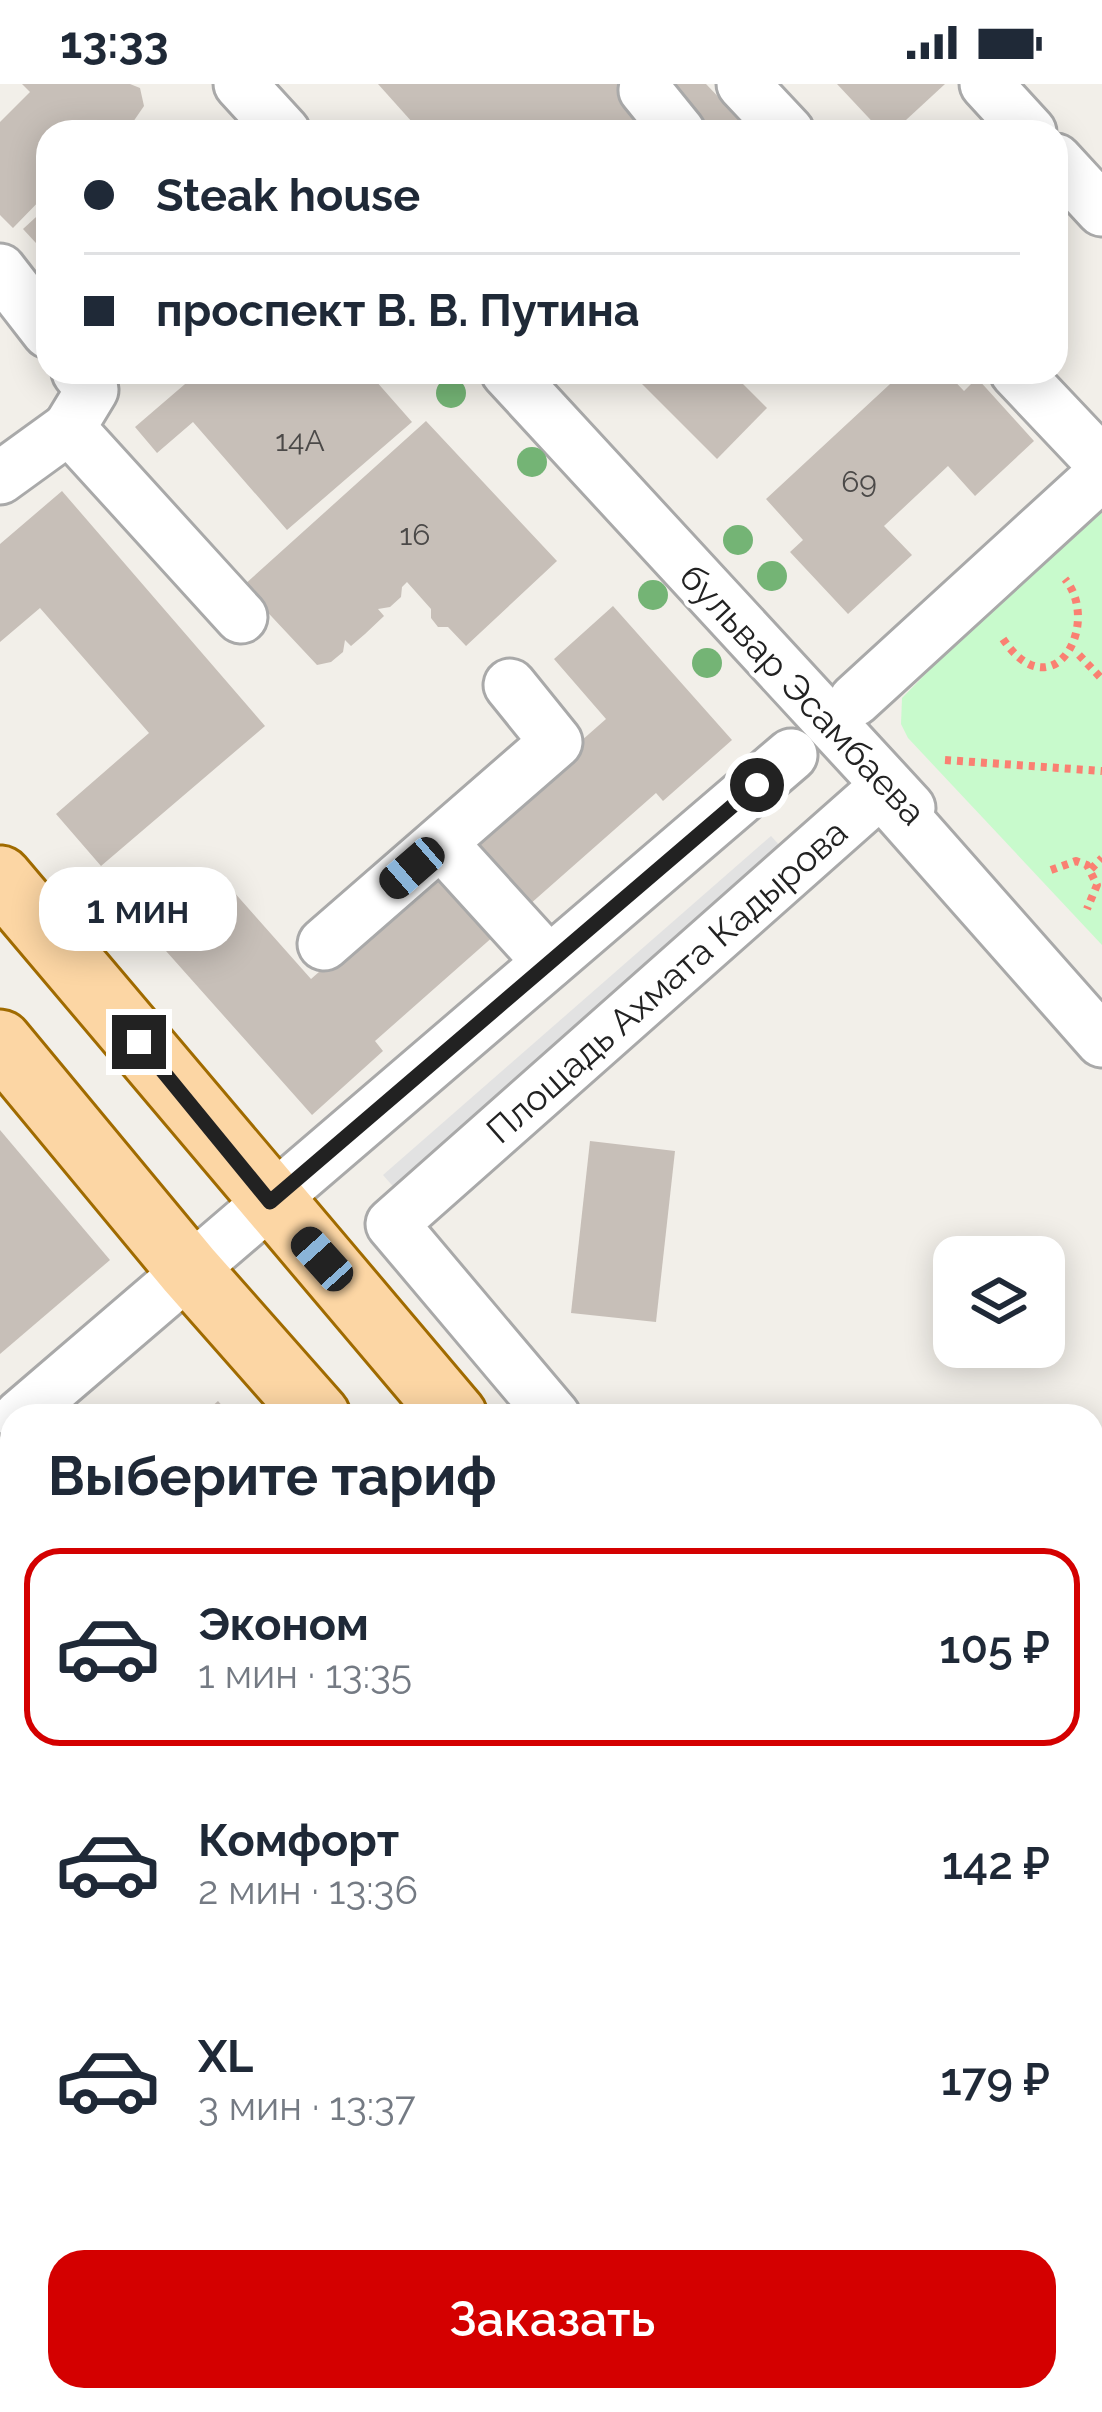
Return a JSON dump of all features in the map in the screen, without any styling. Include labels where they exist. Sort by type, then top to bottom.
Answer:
[{"type":"main road","points":[[0,878],[444,1404]]},
{"type":"main road","points":[[0,1042],[307,1404]]},
{"type":"street","points":[[240,84],[273,120]]},
{"type":"street","points":[[646,84],[645,90],[670,120]]},
{"type":"street","points":[[743,84],[777,120]]},
{"type":"street","points":[[986,84],[1019,120]]},
{"type":"street","points":[[1068,173],[1102,210]]},
{"type":"street","points":[[0,270],[36,316]]},
{"type":"street","points":[[0,478],[69,428],[92,390],[87,384]]},
{"type":"street","name":"бульвар Эсамбаева","points":[[517,384],[1102,1014]]},
{"type":"street","points":[[1027,384],[1102,463]]},
{"type":"street","points":[[69,428],[241,617]]},
{"type":"street","points":[[855,700],[1102,474]]},
{"type":"street","points":[[324,944],[556,742],[510,686]]},
{"type":"street","points":[[31,1404],[791,755]]},
{"type":"street","name":"Площадь Ахмата Кадырова","points":[[544,1404],[392,1224],[881,791],[1102,1041]]},
{"type":"street","points":[[441,843],[549,962]]},
{"type":"path","points":[[1065,579],[1090,604]]},
{"type":"path","points":[[1003,639],[1028,665],[1046,669],[1079,655],[1090,640]]},
{"type":"path","points":[[1079,655],[1102,679]]},
{"type":"path","points":[[945,760],[1102,771]]},
{"type":"path","points":[[1090,869],[1102,858]]},
{"type":"path","points":[[1051,870],[1076,861],[1090,869],[1097,885],[1087,909]]},
{"type":"green space","points":[[1102,494],[1102,945],[908,738],[901,724],[902,698]]},
{"type":"shaded area","points":[[771,836],[793,860],[405,1200],[383,1175]]},
{"type":"building","points":[[22,84],[130,84],[140,88],[144,106],[134,120],[36,120],[36,204],[13,228],[0,215],[0,122],[30,92]]},
{"type":"building","points":[[378,84],[706,84],[740,120],[410,120]]},
{"type":"building","points":[[837,84],[945,84],[906,120],[871,120]]},
{"type":"building","points":[[36,217],[36,243],[23,229]]},
{"type":"building","points":[[185,384],[379,384],[412,422],[287,530],[193,422],[157,453],[135,427]]},
{"type":"building","points":[[642,384],[743,384],[767,408],[717,459]]},
{"type":"building","points":[[890,384],[957,384],[964,391],[971,384],[982,384],[1034,441],[975,496],[948,466],[884,526],[912,555],[848,614],[790,552],[803,540],[766,499]]},
{"type":"building","points":[[426,421],[557,561],[466,646],[448,627],[438,627],[431,609],[407,582],[401,597],[390,607],[378,609],[384,616],[365,634],[351,646],[345,640],[343,652],[317,665],[243,586]]},
{"type":"building","points":[[62,491],[265,726],[101,866],[56,814],[149,733],[40,608],[0,642],[0,544]]},
{"type":"building","points":[[613,606],[732,740],[663,801],[656,793],[375,1041],[383,1051],[312,1115],[150,933],[218,874],[311,979],[606,719],[554,659]]},
{"type":"building","points":[[0,1130],[110,1260],[0,1354]]},
{"type":"building","points":[[590,1141],[675,1151],[656,1322],[571,1313]]},
{"type":"route","points":[[139,1042],[270,1202],[757,785]]}]
